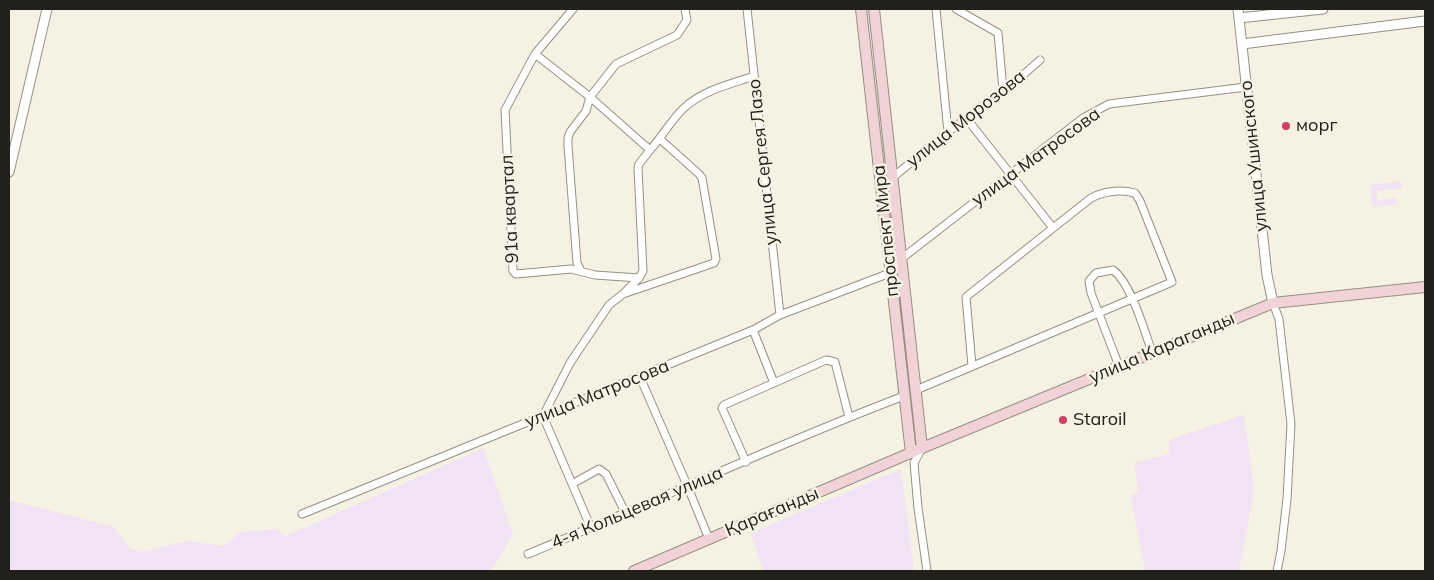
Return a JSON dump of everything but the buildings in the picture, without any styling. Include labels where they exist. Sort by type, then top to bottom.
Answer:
[{"type":"main road","name":"проспект Мира","points":[[861,9],[904,396],[913,458]]},
{"type":"main road","name":"проспект Мира","points":[[874,9],[922,448]]},
{"type":"main road","name":"улица Караганды","points":[[913,458],[922,448],[1272,303],[1425,287]]},
{"type":"main road","name":"Қарағанды","points":[[634,571],[709,539],[913,458]]},
{"type":"street","points":[[9,172],[46,9]]},
{"type":"street","points":[[573,9],[535,54],[650,150]]},
{"type":"street","points":[[640,278],[606,276],[581,271],[577,262],[568,138],[570,132],[586,110],[590,98],[616,64],[677,35],[687,20],[686,9]]},
{"type":"street","name":"улица Сергея Лазо","points":[[747,9],[780,315]]},
{"type":"street","points":[[936,9],[948,132]]},
{"type":"street","points":[[956,9],[998,33],[1003,90]]},
{"type":"street","points":[[1239,13],[1323,9]]},
{"type":"street","name":"улица Ушинского","points":[[1239,13],[1266,275],[1272,303]]},
{"type":"street","points":[[1242,44],[1425,21]]},
{"type":"street","name":"91а квартал","points":[[535,54],[505,110],[513,271],[516,274],[559,269],[581,271]]},
{"type":"street","name":"улица Морозова","points":[[892,178],[1040,60]]},
{"type":"street","points":[[591,528],[542,416],[570,363],[591,330],[609,305],[640,278],[643,270],[639,164],[682,111],[695,99],[754,76]]},
{"type":"street","name":"улица Матросова","points":[[302,514],[753,330],[780,315],[890,273],[901,259],[1010,174],[1083,118],[1109,104],[1246,87]]},
{"type":"street","points":[[967,119],[1052,228]]},
{"type":"street","points":[[623,294],[714,262],[716,259],[702,178],[700,174],[660,139]]},
{"type":"street","points":[[916,390],[1172,282],[1140,201],[1135,193],[1124,190],[1102,192],[1091,198],[966,297],[972,366]]},
{"type":"street","points":[[1119,366],[1091,293],[1090,280],[1096,273],[1113,270],[1120,275],[1132,299],[1152,352]]},
{"type":"street","points":[[1272,303],[1279,319],[1291,424],[1287,499],[1277,571]]},
{"type":"street","points":[[753,330],[774,383]]},
{"type":"street","name":"4-я Кольцевая улица","points":[[746,462],[722,408],[724,405],[826,360],[835,362],[849,417]]},
{"type":"street","points":[[640,377],[688,485],[709,539]]},
{"type":"street","name":"4-я Кольцевая улица","points":[[528,554],[626,514],[688,485],[849,417],[904,396]]},
{"type":"street","points":[[913,458],[927,571]]},
{"type":"street","points":[[572,484],[599,469],[603,471],[626,514]]},
{"type":"shaded area","points":[[1401,181],[1402,188],[1376,191],[1377,201],[1396,198],[1397,204],[1373,207],[1370,185]]},
{"type":"shaded area","points":[[1244,415],[1254,491],[1239,571],[1145,571],[1131,495],[1138,493],[1135,463],[1169,454],[1169,440]]},
{"type":"shaded area","points":[[483,448],[513,534],[491,571],[9,571],[9,500],[114,527],[129,548],[141,552],[187,541],[223,546],[241,532],[277,529],[286,536]]},
{"type":"shaded area","points":[[901,469],[914,571],[763,571],[751,533]]},
{"type":"place","name":"морг","points":[[1286,126]]},
{"type":"place","name":"Staroil","points":[[1063,420]]}]
